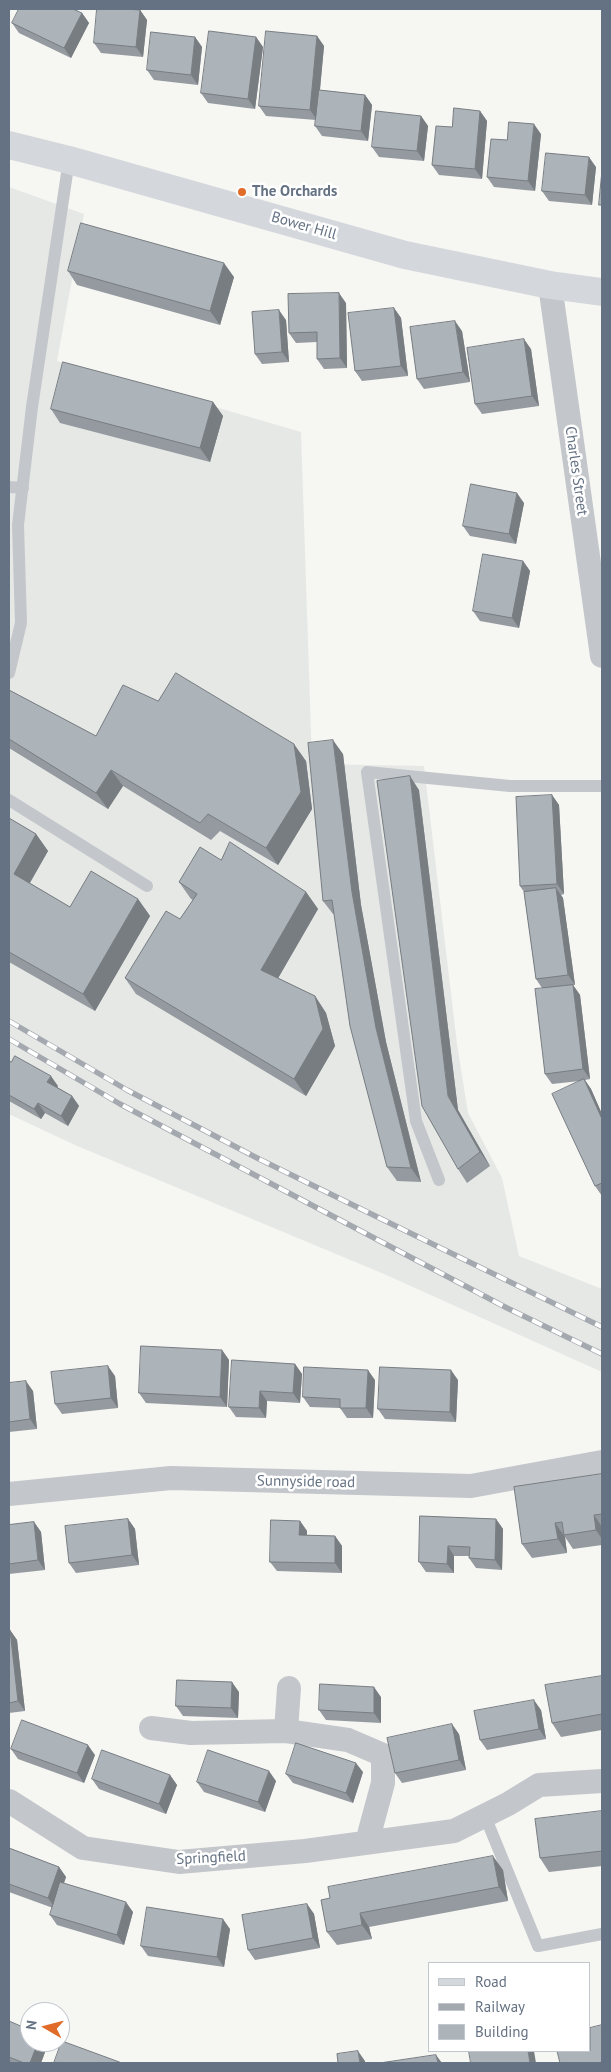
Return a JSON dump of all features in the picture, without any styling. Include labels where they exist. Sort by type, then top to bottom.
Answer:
[{"type":"street","name":"Bower Hill","points":[[9,145],[70,160],[406,255],[550,285],[602,292]]},
{"type":"street","name":"Charles Street","points":[[550,285],[602,656]]},
{"type":"street","name":"Sunnyside road","points":[[9,1494],[171,1478],[471,1486],[602,1462]]},
{"type":"street","points":[[286,1731],[289,1688]]},
{"type":"street","points":[[151,1728],[191,1733],[286,1731],[348,1740],[383,1755],[383,1782],[367,1842]]},
{"type":"street","name":"Springfield","points":[[9,1801],[83,1848],[179,1862],[305,1851],[454,1831],[539,1785],[602,1781]]},
{"type":"lane","points":[[9,673],[21,623],[18,525],[32,408],[70,160]]},
{"type":"lane","points":[[9,487],[23,488]]},
{"type":"lane","points":[[439,1180],[416,1121],[367,772],[510,786],[602,786]]},
{"type":"lane","points":[[9,800],[147,886]]},
{"type":"lane","points":[[484,1816],[538,1946],[602,1934]]},
{"type":"shaded area","points":[[9,187],[84,214],[57,361],[301,432],[312,764],[424,766],[457,1044],[468,1113],[502,1178],[519,1256],[602,1289],[602,1372],[384,1274],[75,1145],[9,1114]]},
{"type":"building","points":[[19,9],[73,9],[82,13],[64,48],[12,23]]},
{"type":"building","points":[[97,9],[140,10],[136,47],[94,43]]},
{"type":"building","points":[[209,31],[256,37],[248,99],[201,93]]},
{"type":"building","points":[[266,31],[317,36],[310,110],[259,106]]},
{"type":"building","points":[[151,32],[195,37],[191,75],[147,70]]},
{"type":"building","points":[[319,90],[365,95],[361,131],[315,126]]},
{"type":"building","points":[[454,108],[480,111],[475,169],[432,165],[436,126],[452,127]]},
{"type":"building","points":[[376,111],[421,116],[417,151],[372,147]]},
{"type":"building","points":[[509,122],[534,124],[528,181],[487,177],[491,139],[507,140]]},
{"type":"building","points":[[546,153],[589,157],[585,195],[542,191]]},
{"type":"building","points":[[602,171],[602,205],[599,205]]},
{"type":"building","points":[[81,223],[224,263],[210,311],[68,271]]},
{"type":"building","points":[[339,293],[340,358],[317,359],[317,332],[289,333],[288,294]]},
{"type":"building","points":[[394,308],[401,366],[355,371],[348,313]]},
{"type":"building","points":[[279,310],[282,352],[255,354],[252,312]]},
{"type":"building","points":[[455,321],[463,372],[417,379],[410,327]]},
{"type":"building","points":[[524,339],[532,396],[475,404],[467,348]]},
{"type":"building","points":[[63,362],[213,402],[200,448],[51,409]]},
{"type":"building","points":[[471,484],[517,493],[509,534],[463,526]]},
{"type":"building","points":[[483,554],[523,561],[512,618],[473,611]]},
{"type":"building","points":[[176,673],[294,744],[301,792],[266,848],[208,814],[200,823],[111,770],[96,793],[9,739],[9,690],[96,736],[123,685],[158,701]]},
{"type":"building","points":[[333,740],[352,892],[376,1028],[411,1168],[387,1167],[350,1026],[332,900],[323,901],[308,743]]},
{"type":"building","points":[[410,776],[448,1096],[480,1152],[458,1169],[422,1106],[377,781]]},
{"type":"building","points":[[552,795],[557,884],[520,886],[516,797]]},
{"type":"building","points":[[9,818],[36,834],[14,874],[70,907],[91,871],[138,899],[83,994],[9,952]]},
{"type":"building","points":[[230,842],[306,892],[261,970],[315,996],[323,1029],[294,1079],[125,978],[166,911],[180,919],[197,894],[179,882],[200,847],[221,860]]},
{"type":"building","points":[[556,888],[568,975],[536,979],[524,892]]},
{"type":"building","points":[[573,985],[583,1069],[545,1074],[535,989]]},
{"type":"building","points":[[15,1056],[51,1076],[47,1082],[72,1096],[61,1116],[38,1103],[34,1109],[9,1095],[9,1061],[11,1062]]},
{"type":"building","points":[[584,1079],[602,1119],[602,1183],[595,1186],[552,1094]]},
{"type":"building","points":[[141,1346],[222,1350],[220,1397],[139,1393]]},
{"type":"building","points":[[232,1360],[295,1364],[293,1393],[260,1391],[259,1408],[229,1407]]},
{"type":"building","points":[[108,1366],[111,1398],[55,1404],[51,1372]]},
{"type":"building","points":[[304,1367],[368,1370],[366,1408],[340,1408],[340,1399],[303,1397]]},
{"type":"building","points":[[380,1367],[451,1370],[450,1412],[378,1409]]},
{"type":"building","points":[[26,1381],[30,1419],[9,1422],[9,1383]]},
{"type":"building","points":[[602,1474],[602,1514],[594,1515],[596,1530],[564,1535],[562,1522],[555,1523],[558,1539],[522,1544],[514,1487]]},
{"type":"building","points":[[420,1516],[496,1519],[495,1560],[469,1558],[470,1547],[448,1546],[447,1564],[419,1562]]},
{"type":"building","points":[[128,1519],[132,1555],[69,1563],[65,1526]]},
{"type":"building","points":[[271,1520],[300,1521],[299,1535],[335,1536],[335,1563],[270,1562]]},
{"type":"building","points":[[34,1522],[38,1560],[9,1564],[9,1525]]},
{"type":"building","points":[[9,1630],[18,1701],[9,1703]]},
{"type":"building","points":[[602,1676],[602,1714],[552,1723],[545,1685]]},
{"type":"building","points":[[177,1680],[232,1682],[231,1708],[176,1706]]},
{"type":"building","points":[[320,1684],[374,1687],[374,1713],[319,1710]]},
{"type":"building","points":[[534,1700],[539,1729],[480,1740],[474,1711]]},
{"type":"building","points":[[22,1720],[88,1745],[77,1773],[11,1749]]},
{"type":"building","points":[[452,1724],[459,1760],[395,1773],[387,1738]]},
{"type":"building","points":[[296,1743],[356,1763],[346,1793],[286,1774]]},
{"type":"building","points":[[102,1750],[170,1775],[159,1804],[92,1779]]},
{"type":"building","points":[[208,1750],[269,1771],[258,1802],[197,1782]]},
{"type":"building","points":[[602,1811],[602,1851],[540,1858],[535,1819]]},
{"type":"building","points":[[9,1848],[59,1867],[48,1898],[9,1884]]},
{"type":"building","points":[[493,1856],[499,1887],[360,1913],[362,1925],[327,1932],[321,1900],[330,1898],[328,1887]]},
{"type":"building","points":[[60,1882],[126,1902],[117,1935],[50,1915]]},
{"type":"building","points":[[307,1904],[313,1938],[248,1950],[242,1915]]},
{"type":"building","points":[[147,1907],[223,1919],[217,1957],[141,1946]]},
{"type":"building","points":[[9,2021],[20,2026],[20,2052],[34,2052],[30,2063],[24,2063],[9,2057]]},
{"type":"building","points":[[602,2025],[602,2062],[560,2063],[557,2052],[591,2052],[591,2028]]},
{"type":"building","points":[[70,2044],[122,2063],[54,2063],[58,2052],[70,2052]]},
{"type":"building","points":[[358,2051],[360,2063],[338,2063],[337,2054]]},
{"type":"building","points":[[469,2052],[528,2052],[530,2063],[471,2063]]},
{"type":"building","points":[[436,2055],[438,2063],[380,2063]]},
{"type":"railway","points":[[9,1021],[127,1090],[259,1159],[602,1327]]},
{"type":"railway","points":[[9,1039],[120,1104],[507,1308],[602,1354]]},
{"type":"place","name":"The Orchards","points":[[242,192]]}]
